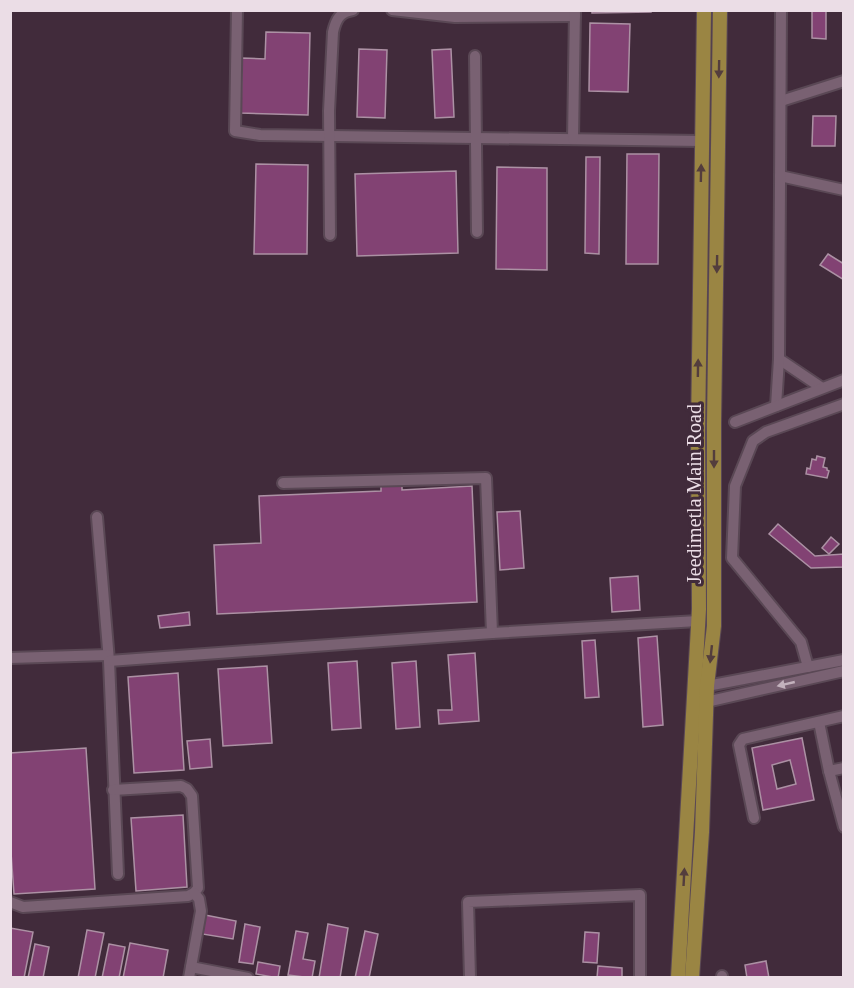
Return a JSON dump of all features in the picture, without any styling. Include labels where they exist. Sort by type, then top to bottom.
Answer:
[{"type":"main road","name":"Jeedimetla Main Road","points":[[692,978],[689,908],[698,621],[698,431],[704,10]]},
{"type":"main road","name":"Jeedimetla Main Road","points":[[678,978],[702,832],[706,702],[714,626],[714,424],[720,10]]},
{"type":"street","points":[[237,10],[235,131],[260,135],[701,141]]},
{"type":"street","points":[[330,234],[329,111],[333,32],[335,22],[340,15],[353,10]]},
{"type":"street","points":[[392,10],[455,17],[575,13],[573,139]]},
{"type":"street","points":[[776,406],[779,359],[780,10]]},
{"type":"street","points":[[475,56],[477,232]]},
{"type":"street","points":[[781,101],[843,81]]},
{"type":"street","points":[[780,176],[843,190]]},
{"type":"street","points":[[779,359],[822,388]]},
{"type":"street","points":[[735,422],[843,380]]},
{"type":"street","points":[[808,667],[801,642],[732,558],[735,486],[748,451],[759,436],[843,404]]},
{"type":"street","points":[[283,483],[486,478],[492,633]]},
{"type":"street","points":[[98,517],[108,658],[118,874]]},
{"type":"street","points":[[10,658],[108,658],[698,621]]},
{"type":"street","points":[[707,686],[843,660]]},
{"type":"street","points":[[706,702],[843,671]]},
{"type":"street","points":[[754,818],[739,746],[743,739],[843,716]]},
{"type":"street","points":[[819,722],[843,827]]},
{"type":"street","points":[[829,771],[843,768]]},
{"type":"street","points":[[10,902],[23,907],[188,896],[194,893],[198,888],[192,796],[187,789],[181,786],[113,790]]},
{"type":"street","points":[[194,893],[199,899],[201,911],[190,973],[248,978]]},
{"type":"street","points":[[470,978],[468,902],[640,895],[640,978]]},
{"type":"building","points":[[592,10],[651,10],[651,12],[592,13]]},
{"type":"building","points":[[812,10],[826,10],[826,39],[812,38]]},
{"type":"building","points":[[590,23],[630,24],[628,92],[589,91]]},
{"type":"building","points":[[266,32],[310,33],[308,115],[241,113],[242,58],[265,59]]},
{"type":"building","points":[[359,49],[387,50],[385,118],[357,117]]},
{"type":"building","points":[[451,49],[454,117],[435,118],[432,50]]},
{"type":"building","points":[[813,116],[836,116],[835,146],[812,146]]},
{"type":"building","points":[[627,154],[659,154],[658,264],[626,264]]},
{"type":"building","points":[[586,157],[600,157],[599,254],[585,253]]},
{"type":"building","points":[[256,164],[308,165],[307,254],[254,254]]},
{"type":"building","points":[[497,167],[547,168],[547,270],[496,269]]},
{"type":"building","points":[[456,171],[458,253],[357,256],[355,174]]},
{"type":"building","points":[[828,254],[844,264],[844,280],[820,265]]},
{"type":"building","points":[[817,456],[825,458],[823,467],[829,471],[827,478],[806,474],[807,468],[810,469],[812,459],[816,460]]},
{"type":"building","points":[[402,483],[402,490],[472,486],[477,602],[217,614],[214,545],[261,543],[259,496],[381,491],[381,485]]},
{"type":"building","points":[[520,511],[524,568],[500,570],[497,512]]},
{"type":"building","points":[[778,524],[815,556],[844,554],[844,567],[811,568],[769,534]]},
{"type":"building","points":[[831,537],[839,544],[829,554],[822,548]]},
{"type":"building","points":[[638,576],[640,610],[612,612],[610,578]]},
{"type":"building","points":[[189,612],[190,625],[160,628],[158,616]]},
{"type":"building","points":[[657,636],[663,725],[643,727],[638,638]]},
{"type":"building","points":[[595,640],[599,697],[585,698],[582,641]]},
{"type":"building","points":[[475,653],[479,721],[439,724],[438,710],[452,710],[448,655]]},
{"type":"building","points":[[357,661],[361,728],[332,730],[328,663]]},
{"type":"building","points":[[416,661],[420,727],[396,729],[392,663]]},
{"type":"building","points":[[267,666],[272,743],[223,746],[218,669]]},
{"type":"building","points":[[178,673],[184,770],[134,773],[128,677]]},
{"type":"building","points":[[802,738],[814,800],[763,810],[752,748]],"holes":[[[790,760],[796,784],[777,789],[772,765]]]},
{"type":"building","points":[[210,739],[212,767],[190,769],[187,741]]},
{"type":"building","points":[[86,748],[95,889],[14,894],[10,839],[10,753]]},
{"type":"building","points":[[183,815],[187,887],[136,891],[131,818]]},
{"type":"building","points":[[205,915],[236,921],[233,939],[202,934]]},
{"type":"building","points":[[245,924],[260,927],[253,964],[239,962]]},
{"type":"building","points":[[328,924],[348,928],[340,978],[319,978]]},
{"type":"building","points":[[10,928],[33,932],[24,978],[10,978]]},
{"type":"building","points":[[87,930],[104,933],[95,978],[78,978]]},
{"type":"building","points":[[296,931],[308,933],[303,959],[315,961],[312,978],[288,975]]},
{"type":"building","points":[[365,931],[378,934],[369,978],[355,978]]},
{"type":"building","points":[[585,932],[599,933],[597,963],[583,962]]},
{"type":"building","points":[[130,943],[168,950],[163,978],[123,978]]},
{"type":"building","points":[[35,944],[49,947],[43,978],[28,978]]},
{"type":"building","points":[[109,944],[125,947],[119,978],[102,978]]},
{"type":"building","points":[[766,961],[769,978],[747,978],[745,965]]},
{"type":"building","points":[[258,962],[280,966],[278,978],[256,974]]},
{"type":"building","points":[[598,966],[622,968],[622,978],[597,978]]}]
